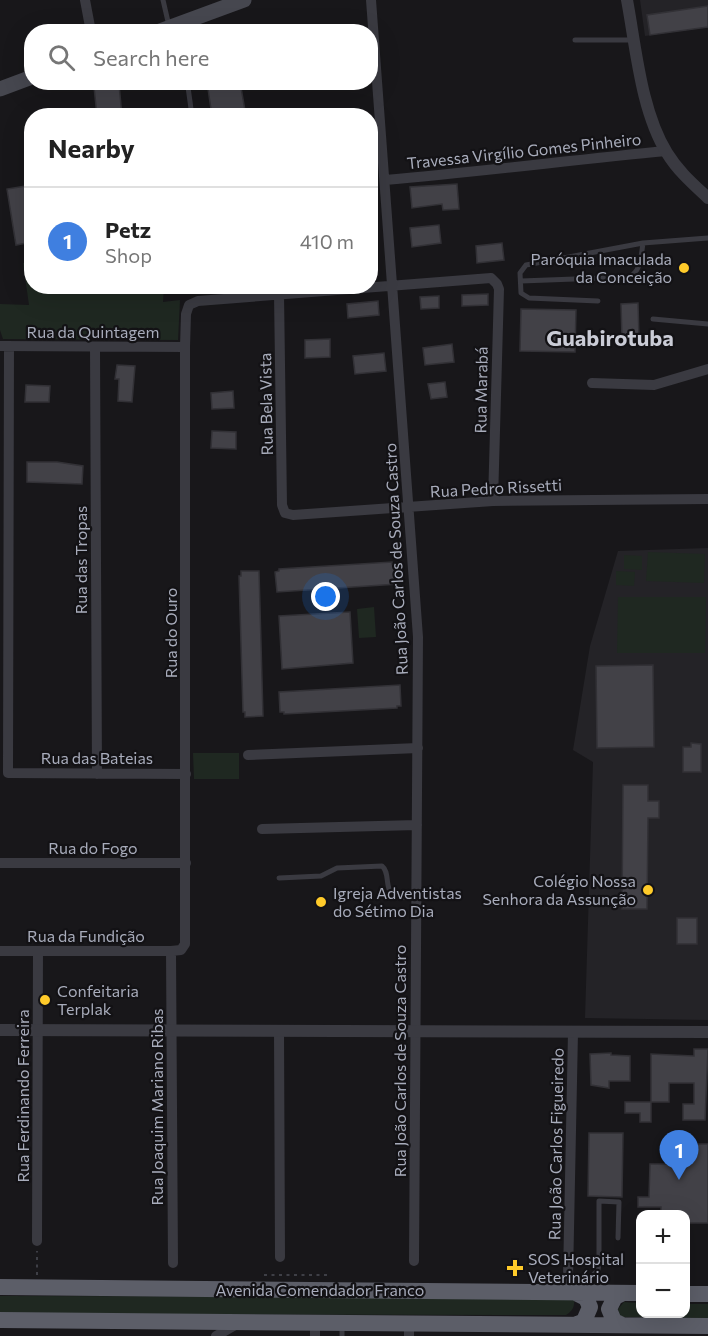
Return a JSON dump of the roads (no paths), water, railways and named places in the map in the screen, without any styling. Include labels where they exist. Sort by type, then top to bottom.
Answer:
[{"type":"highway","name":"Avenida Comendador Franco","points":[[0,1287],[636,1293]]},
{"type":"highway","points":[[575,1324],[584,1321],[590,1307],[586,1298],[578,1293],[580,1292]]},
{"type":"highway","points":[[622,1326],[614,1321],[609,1309],[615,1297],[623,1293]]},
{"type":"highway","points":[[690,1294],[708,1294]]},
{"type":"highway","name":"Avenida Comendador Franco","points":[[0,1320],[241,1322],[342,1330],[575,1324],[708,1326]]},
{"type":"main road","points":[[177,24],[244,0]]},
{"type":"main road","points":[[0,89],[24,80]]},
{"type":"street","points":[[85,0],[90,24]]},
{"type":"street","name":"Rua João Carlos de Souza Castro","points":[[371,0],[373,24]]},
{"type":"street","points":[[627,0],[649,110],[666,151],[685,176],[708,198]]},
{"type":"street","name":"Rua João Carlos de Souza Castro","points":[[378,90],[418,637],[414,1261]]},
{"type":"street","name":"Travessa Virgílio Gomes Pinheiro","points":[[385,180],[505,170],[547,163],[666,151]]},
{"type":"street","name":"Rua Marabá","points":[[393,285],[487,277],[495,281],[499,289],[493,501]]},
{"type":"street","points":[[378,286],[393,285]]},
{"type":"street","points":[[234,298],[279,294]]},
{"type":"street","name":"Rua Bela Vista","points":[[279,294],[282,505],[285,513]]},
{"type":"street","name":"Rua do Ouro","points":[[171,951],[181,950],[185,944],[186,314],[189,305],[198,301],[234,298]]},
{"type":"street","points":[[4,346],[4,749]]},
{"type":"street","name":"Rua da Quintagem","points":[[4,346],[186,347]]},
{"type":"street","name":"Rua das Tropas","points":[[95,346],[97,774]]},
{"type":"street","points":[[592,383],[654,385],[708,369]]},
{"type":"street","name":"Rua Pedro Rissetti","points":[[285,513],[293,515],[493,501],[708,499]]},
{"type":"street","points":[[248,755],[418,748]]},
{"type":"street","name":"Rua das Bateias","points":[[4,749],[8,773],[186,774]]},
{"type":"street","points":[[262,830],[417,825]]},
{"type":"street","name":"Rua do Fogo","points":[[0,863],[186,863]]},
{"type":"street","name":"Rua da Fundição","points":[[0,951],[171,951]]},
{"type":"street","name":"Rua Ferdinando Ferreira","points":[[37,1241],[38,951]]},
{"type":"street","name":"Rua Joaquim Mariano Ribas","points":[[171,951],[173,1263]]},
{"type":"street","points":[[0,1030],[708,1032]]},
{"type":"street","points":[[279,1031],[280,1257]]},
{"type":"street","name":"Rua João Carlos Figueiredo","points":[[573,1032],[568,1278],[580,1292]]},
{"type":"street","points":[[216,1336],[241,1322]]},
{"type":"lane","points":[[163,0],[163,24]]},
{"type":"lane","points":[[575,40],[634,40]]},
{"type":"lane","points":[[188,90],[191,108]]},
{"type":"lane","points":[[598,301],[529,298],[521,293],[520,273],[526,266],[643,243],[708,238]]},
{"type":"lane","points":[[521,281],[628,277],[634,275],[638,269],[643,243]]},
{"type":"lane","points":[[232,294],[234,298]]},
{"type":"lane","points":[[653,319],[708,324]]},
{"type":"lane","points":[[279,878],[321,876],[337,868],[382,866],[386,869],[389,891],[393,895],[417,899]]},
{"type":"lane","points":[[580,1292],[597,1270],[599,1263],[598,1201],[619,1202],[618,1238]]},
{"type":"lane","points":[[599,1263],[618,1264]]},
{"type":"place","name":"Paróquia Imaculada da Conceição","points":[[684,268]]},
{"type":"place","name":"Colégio Nossa Senhora da Assunção","points":[[648,890]]},
{"type":"place","name":"Igreja Adventistas do Sétimo Dia","points":[[321,902]]},
{"type":"place","name":"Confeitaria Terplak","points":[[45,1000]]},
{"type":"place","name":"Petz","points":[[679,1180]]},
{"type":"place","name":"SOS Hospital Veterinário","points":[[515,1268]]},
{"type":"district","name":"Guabirotuba","points":[[610,338]]}]
